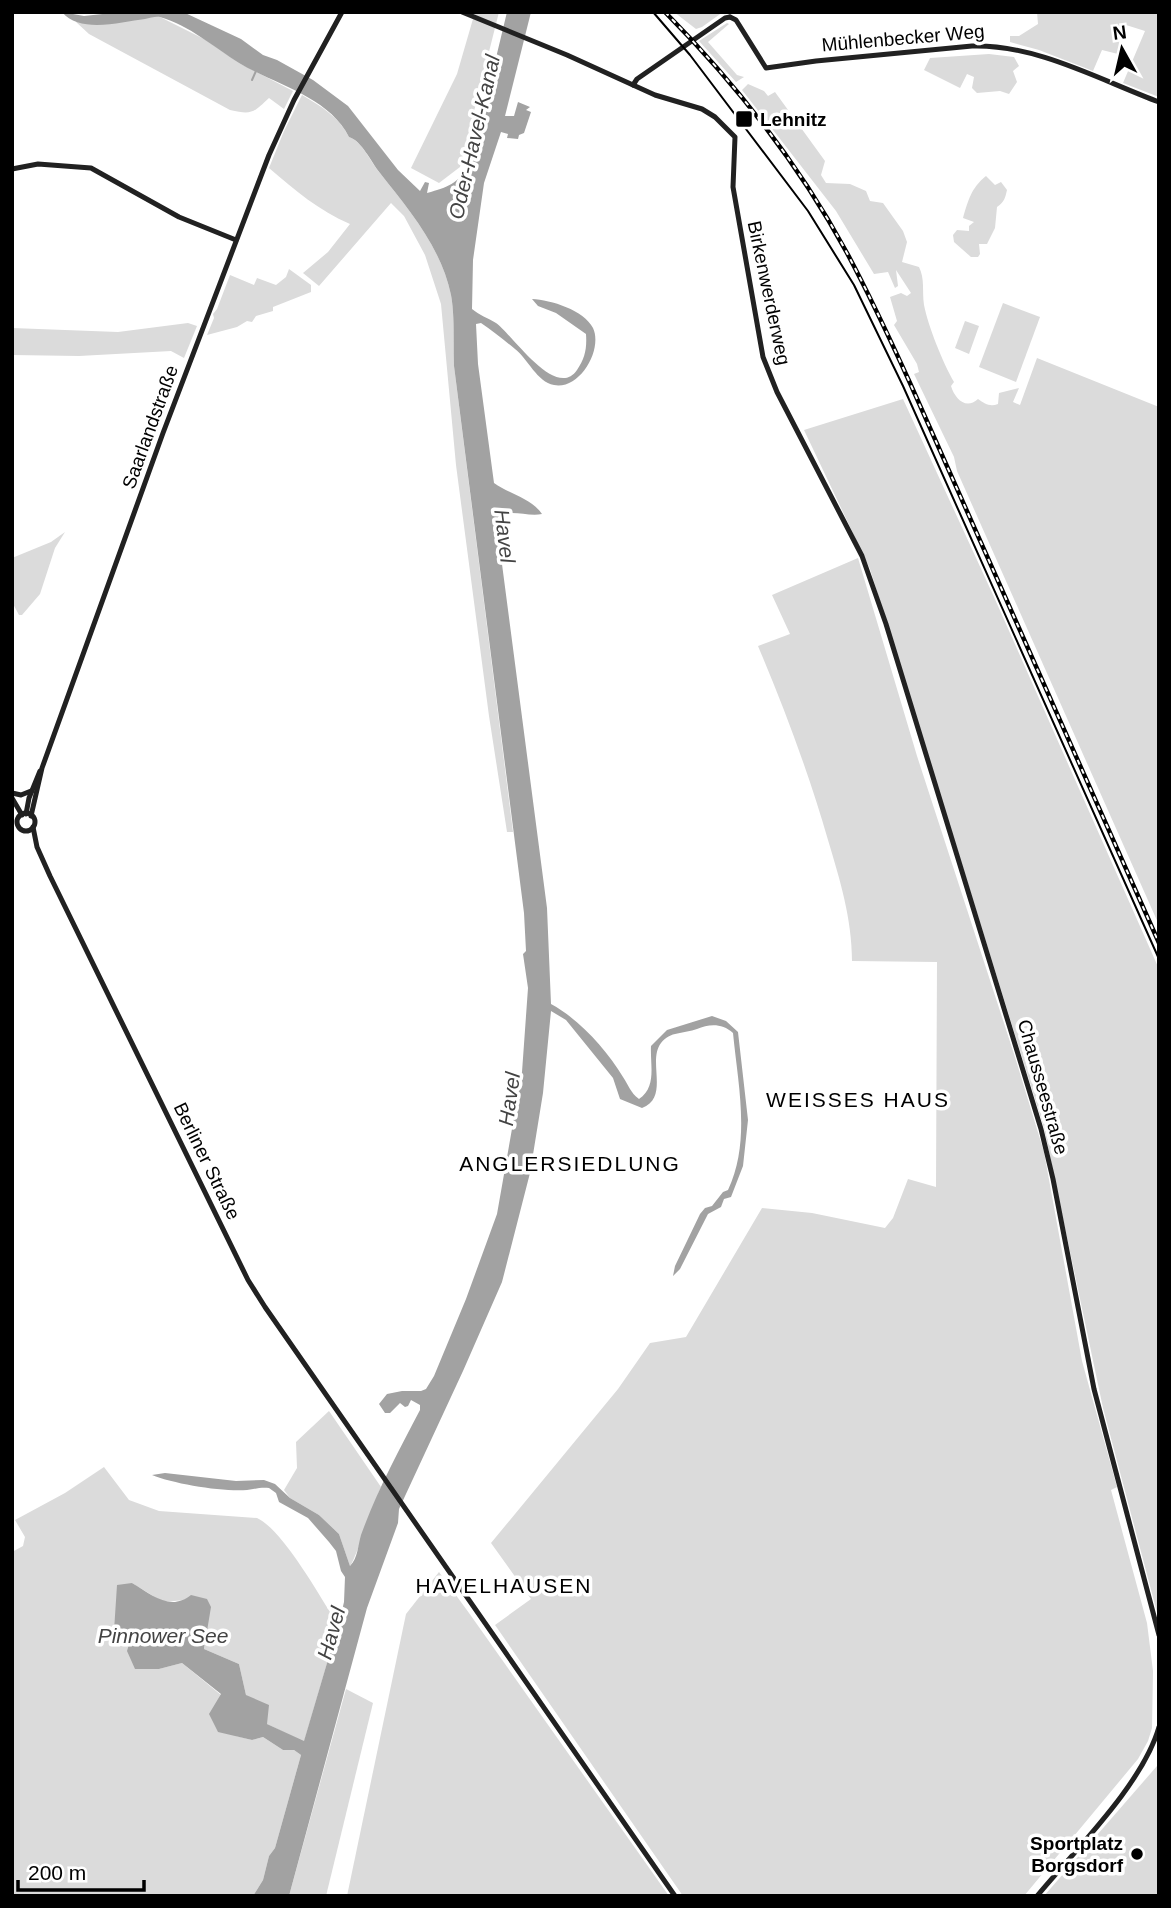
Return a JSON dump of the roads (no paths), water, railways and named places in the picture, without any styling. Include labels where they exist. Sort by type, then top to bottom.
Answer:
[{"type":"street","name":"Saarlandstraße","points":[[26,815],[163,433],[273,145],[342,12]]},
{"type":"street","points":[[462,12],[633,85],[637,79],[730,15]]},
{"type":"street","name":"Mühlenbecker Weg","points":[[730,15],[736,20],[765,68],[927,50],[997,47],[1031,53],[1159,102]]},
{"type":"street","name":"Birkenwerderweg","points":[[633,85],[707,112],[735,136],[732,177],[734,196],[762,357],[862,556]]},
{"type":"street","points":[[12,169],[38,164],[91,168],[179,217],[236,240]]},
{"type":"street","name":"Chausseestraße","points":[[862,556],[886,624],[1041,1129],[1094,1389],[1159,1636]]},
{"type":"street","name":"Saarlandstraße","points":[[26,815],[31,791],[42,768]]},
{"type":"street","points":[[12,795],[31,791]]},
{"type":"street","points":[[12,795],[34,822],[30,829],[17,830],[17,821],[26,815]]},
{"type":"street","name":"Berliner Straße","points":[[30,829],[250,1283],[407,1514],[675,1896]]},
{"type":"street","points":[[1039,1895],[1133,1779],[1147,1757],[1159,1727]]},
{"type":"water","name":"Pinnower See","points":[[62,12],[84,16],[121,12],[183,12],[241,39],[263,55],[313,80],[348,106],[398,170],[420,191],[425,182],[429,183],[427,193],[452,184],[470,166],[507,12],[531,12],[505,116],[514,116],[518,102],[530,107],[526,110],[531,112],[524,133],[519,135],[518,139],[507,138],[508,134],[501,132],[484,183],[473,260],[472,309],[496,323],[546,372],[558,377],[568,377],[577,370],[585,353],[586,334],[556,313],[538,306],[532,299],[548,301],[575,311],[589,322],[595,337],[592,357],[580,375],[564,385],[554,385],[543,380],[520,353],[481,323],[476,324],[478,364],[494,483],[532,504],[542,514],[504,514],[499,516],[497,526],[547,908],[551,1004],[592,1036],[639,1099],[645,1094],[650,1082],[651,1046],[667,1030],[712,1016],[726,1021],[738,1032],[748,1120],[743,1166],[731,1197],[724,1199],[721,1207],[708,1214],[680,1269],[673,1276],[675,1266],[700,1214],[728,1190],[735,1171],[741,1113],[733,1033],[724,1027],[711,1025],[665,1039],[657,1051],[655,1096],[642,1108],[620,1099],[613,1078],[566,1020],[551,1011],[543,1093],[530,1173],[502,1282],[399,1509],[398,1523],[367,1608],[289,1896],[253,1896],[263,1880],[269,1856],[275,1848],[301,1755],[294,1750],[283,1750],[263,1737],[252,1740],[218,1732],[209,1714],[221,1694],[182,1663],[159,1669],[135,1669],[127,1651],[130,1641],[121,1639],[114,1631],[117,1585],[132,1583],[168,1602],[183,1600],[191,1595],[207,1599],[211,1607],[204,1649],[239,1664],[246,1695],[269,1705],[267,1724],[304,1741],[344,1602],[345,1577],[336,1551],[308,1518],[279,1502],[276,1493],[269,1488],[212,1489],[152,1475],[165,1473],[236,1481],[264,1480],[275,1484],[290,1498],[319,1515],[339,1534],[350,1566],[374,1503],[420,1410],[420,1405],[411,1400],[408,1406],[400,1403],[390,1413],[385,1413],[379,1404],[387,1394],[426,1389],[466,1299],[497,1214],[522,1072],[528,988],[523,954],[526,951],[524,913],[454,366],[452,303],[440,261],[423,230],[362,147],[349,137],[329,112],[300,93],[239,63],[171,21],[157,17],[90,25],[70,19]]},
{"type":"waterway","points":[[252,80],[256,71]]},
{"type":"tram line","points":[[653,12],[690,55],[808,211],[854,285],[903,386],[1159,959]]},
{"type":"railway","points":[[665,12],[717,68],[765,126],[808,188],[847,253],[910,383],[1159,943]]},
{"type":"place","name":"Lehnitz","points":[[744,119]]},
{"type":"place","name":"Sportplatz Borgsdorf","points":[[1137,1854]]},
{"type":"district","name":"WEISSES HAUS","points":[[858,1099]]},
{"type":"district","name":"ANGLERSIEDLUNG","points":[[570,1163]]},
{"type":"district","name":"HAVELHAUSEN","points":[[504,1585]]},
{"type":"water label","name":"Oder-Havel-Kanal","points":[[474,137]]},
{"type":"water label","name":"Havel","points":[[505,536]]},
{"type":"water label","name":"Havel","points":[[509,1099]]},
{"type":"water label","name":"Havel","points":[[331,1633]]}]
